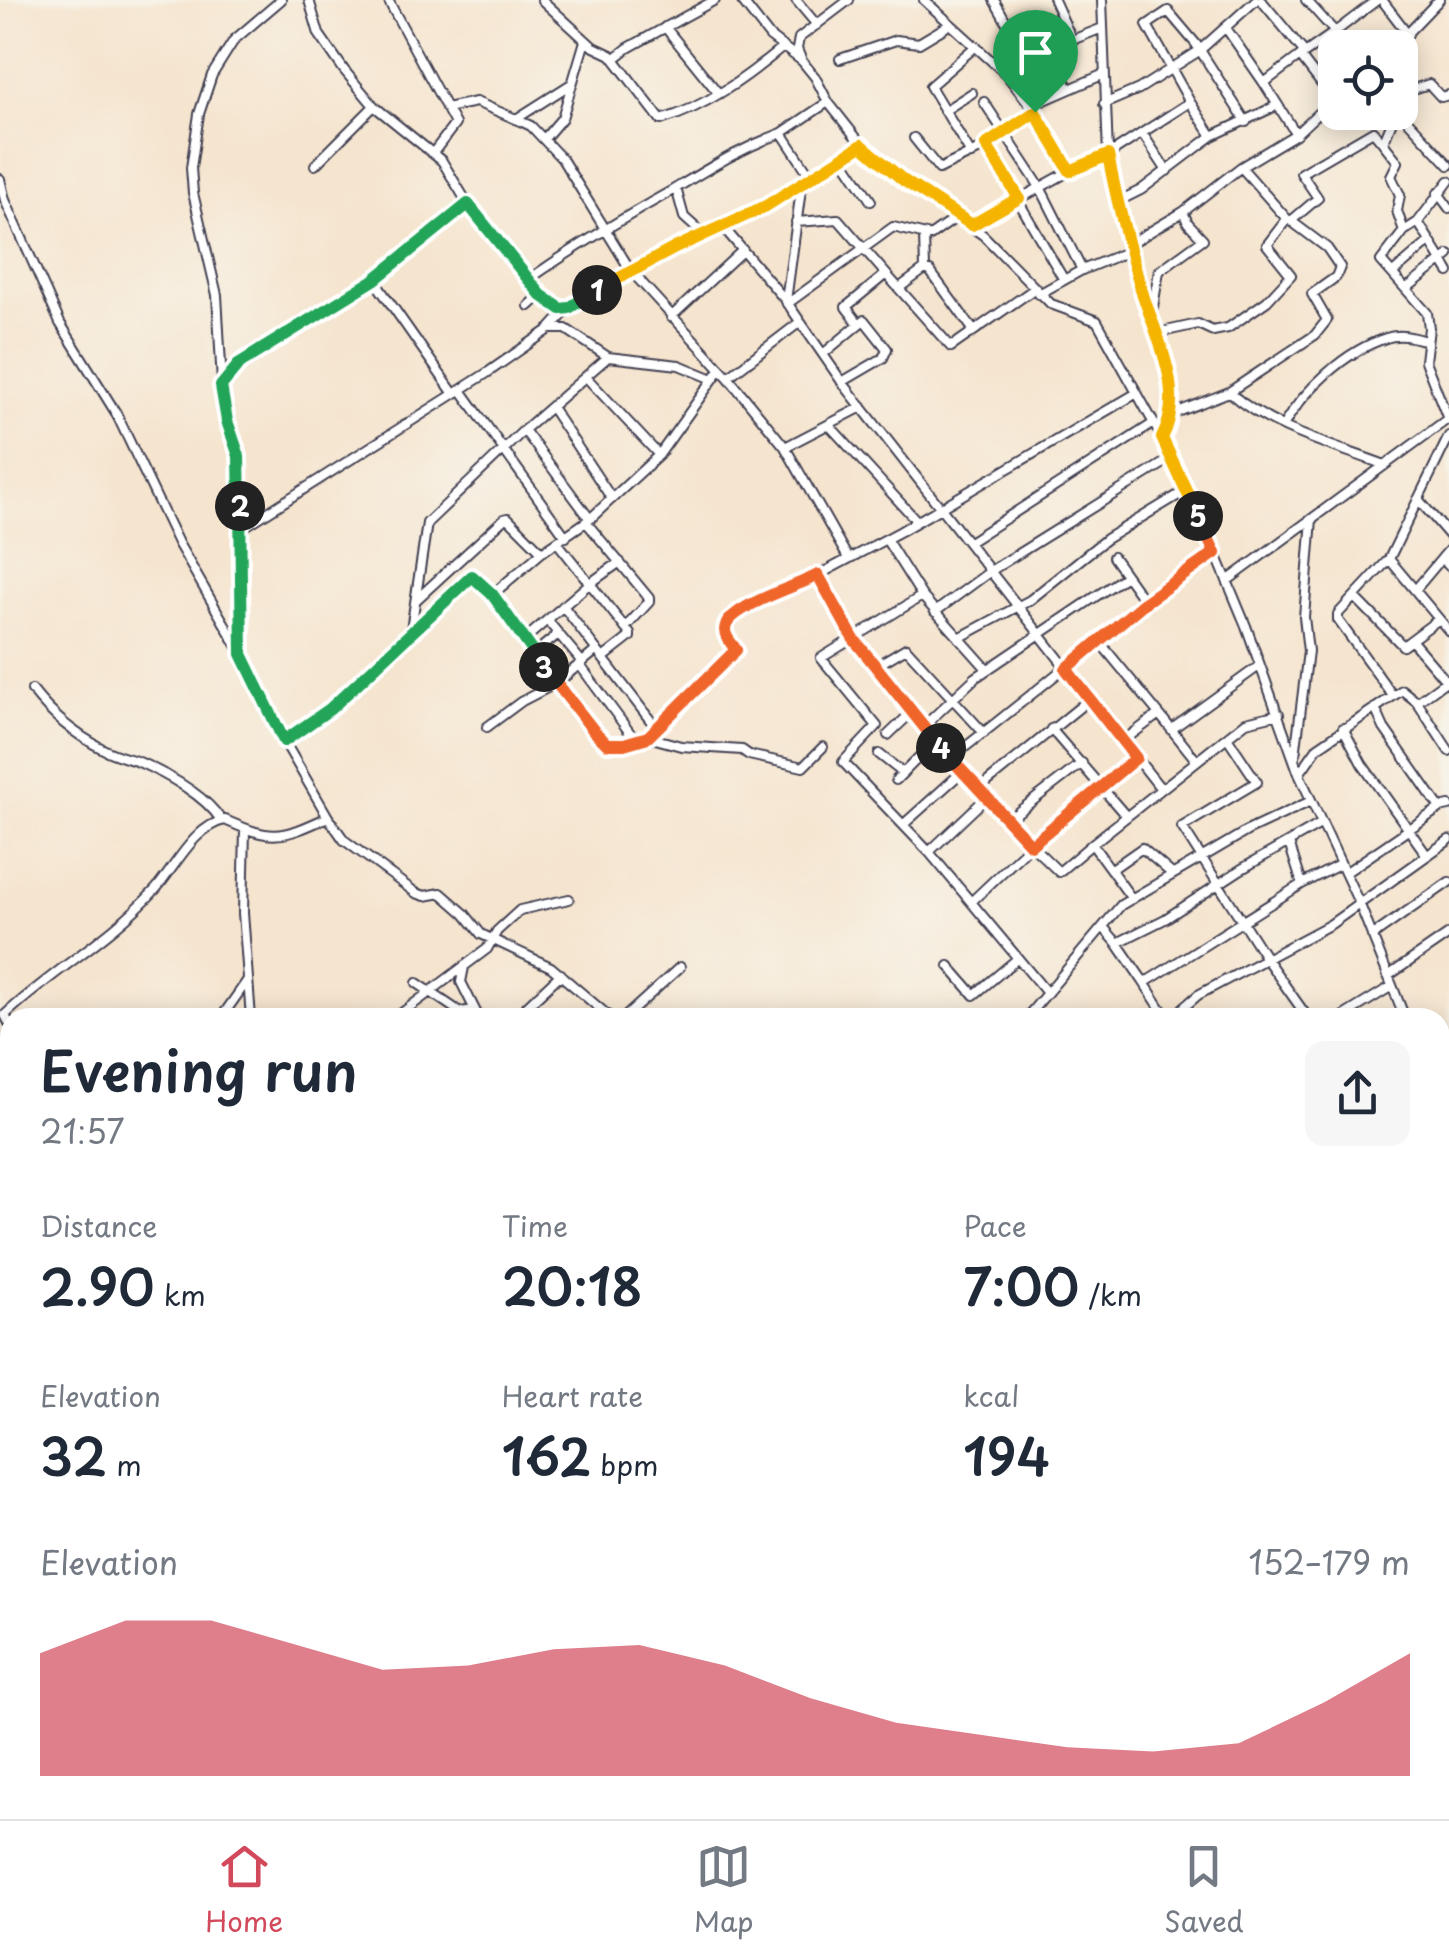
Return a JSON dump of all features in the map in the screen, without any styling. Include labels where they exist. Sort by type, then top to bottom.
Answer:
[{"type":"street","points":[[242,654],[239,456],[221,386],[217,295],[191,179],[192,150],[212,75],[234,40],[281,0]]},
{"type":"street","points":[[309,0],[319,34],[374,106],[442,161],[468,204],[541,295],[561,309],[569,308]]},
{"type":"street","points":[[388,0],[454,124],[432,153]]},
{"type":"street","points":[[542,0],[586,41],[614,59],[661,120],[719,94],[782,48]]},
{"type":"street","points":[[614,59],[696,4],[715,0]]},
{"type":"street","points":[[742,0],[782,48],[802,61]]},
{"type":"street","points":[[796,0],[818,26]]},
{"type":"street","points":[[849,0],[799,38],[802,61],[862,145],[903,180],[972,225],[1037,292],[1069,312],[1096,321],[1162,438],[1215,553],[1299,774],[1360,905],[1402,1008]]},
{"type":"street","points":[[924,0],[1006,74],[1033,109],[1070,171]]},
{"type":"street","points":[[994,0],[1030,62]]},
{"type":"street","points":[[1054,0],[1072,40]]},
{"type":"street","points":[[1102,0],[1100,29],[1108,155],[1129,248],[1168,365],[1170,416],[1162,438]]},
{"type":"street","points":[[1104,104],[1139,89],[1200,51],[1259,0],[1318,75]]},
{"type":"street","points":[[1306,0],[1333,30]]},
{"type":"street","points":[[1315,7],[1323,0]]},
{"type":"street","points":[[1338,30],[1380,0],[1405,30]]},
{"type":"street","points":[[1412,30],[1439,0]]},
{"type":"street","points":[[1212,136],[1147,25],[1168,11],[1200,51],[1246,122]]},
{"type":"street","points":[[840,58],[896,40],[918,43],[949,24]]},
{"type":"street","points":[[664,27],[719,94]]},
{"type":"street","points":[[1226,28],[1296,134]]},
{"type":"street","points":[[1006,74],[1100,29]]},
{"type":"street","points":[[544,140],[562,118],[586,41]]},
{"type":"street","points":[[1264,83],[1318,44]]},
{"type":"street","points":[[970,154],[930,86],[976,46]]},
{"type":"street","points":[[1052,53],[1068,87]]},
{"type":"street","points":[[914,138],[939,169],[986,145],[1068,87],[1102,75]]},
{"type":"street","points":[[516,119],[573,82]]},
{"type":"street","points":[[1418,87],[1429,84],[1441,97],[1449,95]]},
{"type":"street","points":[[944,111],[972,94]]},
{"type":"street","points":[[446,108],[476,102],[531,126],[562,159],[632,271],[716,375]]},
{"type":"street","points":[[528,280],[725,156],[782,134],[828,102]]},
{"type":"street","points":[[984,102],[1040,186],[1082,270]]},
{"type":"street","points":[[972,225],[1040,186],[1108,155],[1190,102]]},
{"type":"street","points":[[1117,202],[1130,198],[1212,136],[1278,105]]},
{"type":"street","points":[[315,165],[374,106]]},
{"type":"street","points":[[796,222],[838,219],[949,346],[1037,292],[1129,248],[1241,167],[1296,134],[1318,113]]},
{"type":"street","points":[[1170,416],[1229,392],[1315,335],[1328,320],[1312,294],[1336,277],[1340,267],[1326,248],[1291,221],[1318,198],[1300,173],[1373,130],[1398,162],[1391,176],[1400,195],[1396,210],[1404,232]]},
{"type":"street","points":[[1383,143],[1389,130]]},
{"type":"street","points":[[1416,130],[1449,164]]},
{"type":"street","points":[[1142,132],[1166,171]]},
{"type":"street","points":[[782,134],[806,180],[796,222],[787,302]]},
{"type":"street","points":[[241,529],[457,392],[550,329],[569,308],[632,271],[766,206],[862,145]]},
{"type":"street","points":[[986,145],[1064,280]]},
{"type":"street","points":[[842,158],[871,200]]},
{"type":"street","points":[[1157,333],[1198,324],[1213,330],[1228,328],[1267,301],[1291,276],[1267,245],[1287,220],[1241,167]]},
{"type":"street","points":[[0,178],[4,200],[60,323],[116,413],[178,543],[242,654],[284,741],[344,840],[416,893],[441,894],[450,899],[480,934],[552,966],[599,1008]]},
{"type":"street","points":[[1227,581],[1448,418],[1425,360],[1430,328],[1427,313],[1381,259],[1418,222],[1449,181]]},
{"type":"street","points":[[676,188],[684,217],[706,236]]},
{"type":"street","points":[[1438,193],[1449,208]]},
{"type":"street","points":[[221,386],[240,363],[374,280],[468,204]]},
{"type":"street","points":[[1151,318],[1159,271],[1203,239],[1183,212]]},
{"type":"street","points":[[787,302],[894,228],[924,236],[957,217]]},
{"type":"street","points":[[1418,222],[1429,242],[1445,258],[1449,272]]},
{"type":"street","points":[[723,227],[787,302],[842,382],[1161,790]]},
{"type":"street","points":[[924,236],[925,269],[974,332]]},
{"type":"street","points":[[1393,274],[1429,242]]},
{"type":"street","points":[[672,317],[743,250]]},
{"type":"street","points":[[1407,288],[1445,258]]},
{"type":"street","points":[[899,288],[925,269]]},
{"type":"street","points":[[859,324],[846,307],[886,274]]},
{"type":"street","points":[[374,280],[503,450],[588,584],[630,637],[580,664],[557,686]]},
{"type":"street","points":[[530,306],[541,295]]},
{"type":"street","points":[[823,354],[864,320],[887,348],[886,354],[842,382]]},
{"type":"street","points":[[728,378],[800,322]]},
{"type":"street","points":[[550,329],[566,329],[608,358],[679,365],[728,378],[785,448],[848,558]]},
{"type":"street","points":[[1283,426],[1296,404],[1361,350],[1388,336],[1426,341]]},
{"type":"street","points":[[410,636],[428,523],[550,406],[608,358]]},
{"type":"street","points":[[492,594],[588,520],[659,455],[716,375]]},
{"type":"street","points":[[586,377],[659,455]]},
{"type":"street","points":[[1229,392],[1244,406],[1283,426],[1385,466]]},
{"type":"street","points":[[284,741],[330,709],[474,576],[492,594],[557,686],[607,744],[648,737],[736,650],[725,634],[730,618],[756,601],[794,588],[940,509],[1137,393]]},
{"type":"street","points":[[550,406],[612,499]]},
{"type":"street","points":[[785,448],[862,407]]},
{"type":"street","points":[[969,542],[1154,424]]},
{"type":"street","points":[[830,426],[917,521]]},
{"type":"street","points":[[524,430],[646,593],[649,602],[625,628]]},
{"type":"street","points":[[1392,696],[1338,620],[1338,614],[1389,559],[1449,436]]},
{"type":"street","points":[[936,612],[992,570],[1172,458]]},
{"type":"street","points":[[959,638],[1019,606],[1106,539],[1185,491]]},
{"type":"street","points":[[1418,500],[1449,535]]},
{"type":"street","points":[[416,600],[508,518],[542,552]]},
{"type":"street","points":[[1295,760],[1308,651],[1304,617],[1312,519]]},
{"type":"street","points":[[886,538],[922,596],[987,669]]},
{"type":"street","points":[[1416,589],[1449,550]]},
{"type":"street","points":[[950,758],[1145,602],[1215,553]]},
{"type":"street","points":[[1113,557],[1145,602]]},
{"type":"street","points":[[1442,558],[1449,566]]},
{"type":"street","points":[[1389,559],[1449,631]]},
{"type":"street","points":[[525,639],[588,584],[620,562]]},
{"type":"street","points":[[818,575],[853,638],[910,713],[1058,872],[1252,718],[1279,714]]},
{"type":"street","points":[[924,726],[987,669],[1126,576]]},
{"type":"street","points":[[431,587],[446,604]]},
{"type":"street","points":[[922,596],[821,658],[877,726],[843,762],[929,852],[1047,993]]},
{"type":"street","points":[[1356,598],[1399,645],[1407,645],[1439,620]]},
{"type":"street","points":[[563,606],[657,729]]},
{"type":"street","points":[[547,620],[636,740]]},
{"type":"street","points":[[535,653],[558,634]]},
{"type":"street","points":[[1098,640],[1196,760]]},
{"type":"street","points":[[1412,641],[1448,683],[1417,702]]},
{"type":"street","points":[[876,666],[906,648],[984,733]]},
{"type":"street","points":[[1172,729],[1259,666]]},
{"type":"street","points":[[487,726],[550,685],[557,686]]},
{"type":"street","points":[[32,690],[52,715],[77,734],[107,752],[148,766],[209,805],[221,820],[270,836],[328,816]]},
{"type":"street","points":[[1299,774],[1318,747],[1404,690],[1417,702],[1449,751]]},
{"type":"street","points":[[980,788],[1091,698]]},
{"type":"street","points":[[1143,981],[1302,884],[1343,868],[1445,807],[1384,728],[1375,708]]},
{"type":"street","points":[[888,735],[910,713]]},
{"type":"street","points":[[1123,741],[1159,714]]},
{"type":"street","points":[[1343,728],[1362,764],[1426,854]]},
{"type":"street","points":[[1051,730],[1126,816]]},
{"type":"street","points":[[1227,736],[1257,782],[1182,826],[1301,1008]]},
{"type":"street","points":[[648,737],[681,746],[742,750],[803,767],[823,747]]},
{"type":"street","points":[[879,754],[900,777],[935,741]]},
{"type":"street","points":[[971,902],[1031,845],[1136,758]]},
{"type":"street","points":[[1009,818],[1082,763]]},
{"type":"street","points":[[904,824],[963,772]]},
{"type":"street","points":[[929,852],[988,796]]},
{"type":"street","points":[[1034,1008],[1121,905],[1289,808],[1311,801]]},
{"type":"street","points":[[13,1008],[126,918],[161,883],[206,827],[221,820]]},
{"type":"street","points":[[1117,943],[1166,919],[1322,824]]},
{"type":"street","points":[[245,830],[242,912],[250,1008]]},
{"type":"street","points":[[1184,1008],[1198,995],[1360,905],[1449,840]]},
{"type":"street","points":[[1289,843],[1302,884]]},
{"type":"street","points":[[1092,844],[1132,899]]},
{"type":"street","points":[[1112,869],[1142,848],[1171,873]]},
{"type":"street","points":[[1372,936],[1449,882]]},
{"type":"street","points":[[407,1008],[487,949],[520,910],[569,899]]},
{"type":"street","points":[[1103,926],[1161,1008]]},
{"type":"street","points":[[1354,1008],[1449,934]]},
{"type":"street","points":[[949,966],[974,995],[1017,960]]},
{"type":"street","points":[[464,966],[462,982],[474,1008]]},
{"type":"street","points":[[635,1008],[680,967]]},
{"type":"street","points":[[524,1008],[560,974]]},
{"type":"street","points":[[228,1008],[247,981]]},
{"type":"street","points":[[417,982],[454,1008]]},
{"type":"route","points":[[1035,112],[1070,171],[1108,155],[1142,296],[1168,365],[1170,416],[1162,438],[1215,553],[1145,602],[1066,669],[1136,758],[1031,845],[910,713],[853,638],[818,575],[756,601],[730,618],[725,634],[736,650],[648,737],[607,744],[557,686],[492,594],[472,576],[330,709],[284,741],[242,654],[240,464],[221,386],[240,363],[374,280],[468,204],[541,295],[561,309],[675,248],[766,206],[862,145],[903,180],[972,225],[1019,198],[986,145],[1035,112]]}]
